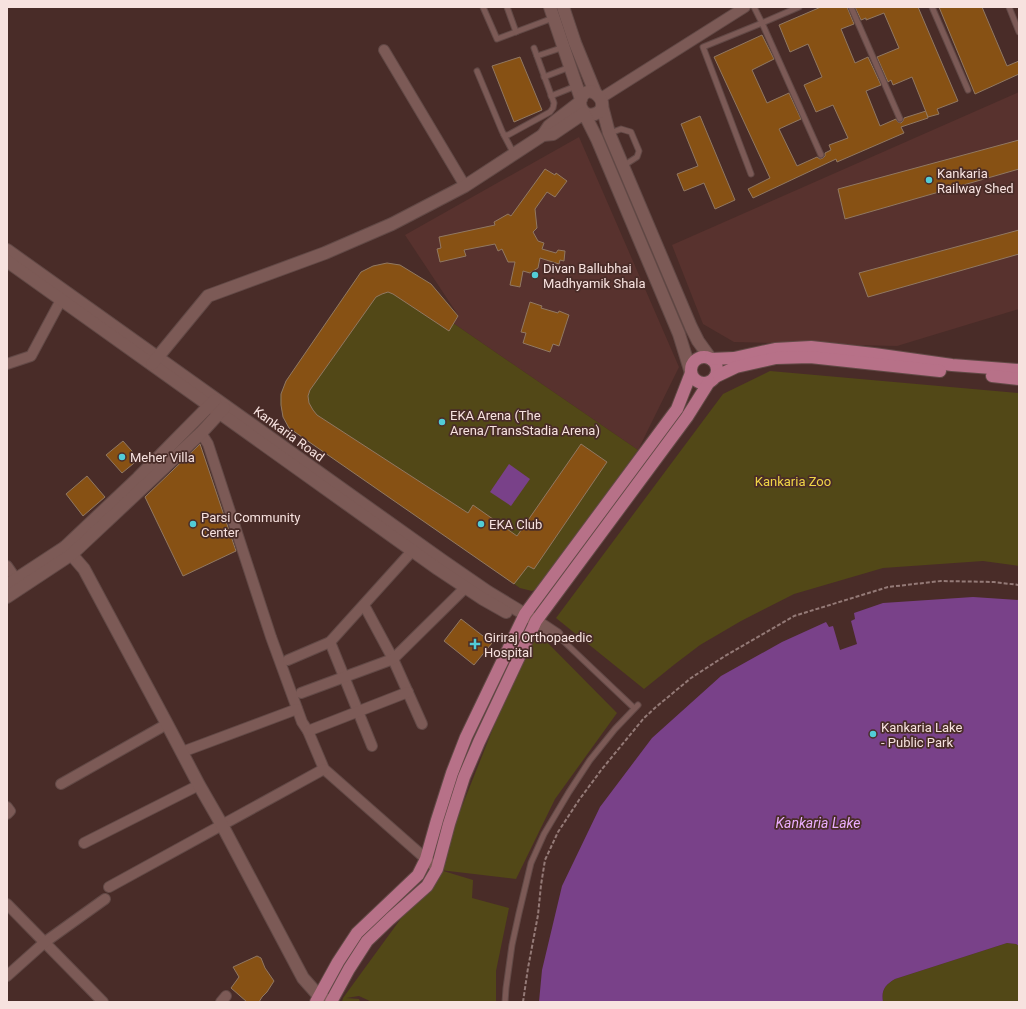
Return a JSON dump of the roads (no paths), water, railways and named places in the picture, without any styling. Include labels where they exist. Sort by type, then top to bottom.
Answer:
[{"type":"main road","points":[[68,550],[84,569],[303,978],[318,999],[331,1002],[349,969],[367,941],[427,886],[437,869],[464,777],[478,742],[534,625],[687,417],[717,373],[716,364],[698,341],[691,326],[609,133],[599,99],[575,43],[563,7]]},
{"type":"main road","points":[[552,12],[581,104],[676,327],[691,373],[696,380],[705,383],[736,367],[776,358],[810,357],[874,359],[1019,370]]},
{"type":"main road","points":[[7,261],[61,300],[155,361],[208,296],[325,253],[392,224],[465,186],[543,135],[553,134],[581,104],[585,93],[589,92],[599,99],[600,110],[595,114],[588,114],[581,104]]},
{"type":"main road","name":"Kankaria Road","points":[[7,250],[155,361],[218,406],[488,592],[523,618],[534,625],[557,635]]},
{"type":"main road","points":[[318,999],[338,962],[357,933],[418,875],[426,859],[452,773],[466,737],[523,618],[677,409],[691,373],[692,366],[696,360],[704,357],[711,359],[734,358],[775,349],[811,347],[874,359],[1019,379]]},
{"type":"main road","points":[[218,406],[413,550],[483,599],[523,618]]},
{"type":"main road","points":[[7,597],[68,550],[201,432],[218,406]]},
{"type":"main road","points":[[12,582],[68,550],[138,478],[218,406]]},
{"type":"street","points":[[599,99],[745,7]]},
{"type":"street","points":[[384,50],[465,186]]},
{"type":"street","points":[[7,364],[31,356],[61,300]]},
{"type":"street","points":[[201,432],[208,444],[271,638],[302,722],[308,731],[324,769],[437,869]]},
{"type":"street","points":[[288,660],[330,642],[413,550]]},
{"type":"street","points":[[7,566],[12,582]]},
{"type":"street","points":[[301,693],[393,659],[466,587]]},
{"type":"street","points":[[364,605],[393,659],[422,724]]},
{"type":"street","points":[[330,642],[372,746]]},
{"type":"street","points":[[308,731],[408,692]]},
{"type":"street","points":[[182,752],[297,709]]},
{"type":"street","points":[[61,784],[167,724]]},
{"type":"street","points":[[109,887],[324,769]]},
{"type":"street","points":[[84,842],[199,784]]},
{"type":"street","points":[[7,808],[10,811],[7,814]]},
{"type":"street","points":[[7,976],[45,942],[105,899]]},
{"type":"street","points":[[7,904],[103,1002]]},
{"type":"lane","points":[[483,7],[497,39],[516,32],[552,12]]},
{"type":"lane","points":[[507,7],[516,32]]},
{"type":"lane","points":[[754,7],[821,155]]},
{"type":"lane","points":[[751,174],[704,47],[799,7]]},
{"type":"lane","points":[[851,7],[900,119]]},
{"type":"lane","points":[[932,7],[968,90]]},
{"type":"lane","points":[[1009,7],[1019,32]]},
{"type":"lane","points":[[537,56],[564,47]]},
{"type":"lane","points":[[504,135],[508,135],[550,112],[553,108],[554,103],[534,48]]},
{"type":"lane","points":[[544,77],[570,67]]},
{"type":"lane","points":[[477,71],[504,135],[514,154]]},
{"type":"lane","points":[[551,96],[576,86]]},
{"type":"lane","points":[[609,133],[621,129],[632,132],[639,150],[637,157],[623,166]]},
{"type":"lane","points":[[505,1002],[515,932],[531,863],[544,834],[590,760],[615,729],[636,707],[557,635]]},
{"type":"water","points":[[509,464],[530,479],[511,506],[490,492]]},
{"type":"water","name":"Kankaria Lake","points":[[973,597],[1019,600],[1019,946],[1016,944],[1007,943],[895,979],[884,988],[883,1002],[539,1002],[542,970],[562,886],[600,807],[652,738],[721,676],[782,642],[826,622],[829,627],[833,626],[840,650],[857,644],[851,621],[855,619],[854,613],[883,603]]},
{"type":"place","name":"Kankaria Railway Shed","points":[[929,180]]},
{"type":"place","name":"Divan Ballubhai Madhyamik Shala","points":[[535,275]]},
{"type":"place","name":"EKA Arena (The Arena/TransStadia Arena)","points":[[442,422]]},
{"type":"place","name":"Meher Villa","points":[[122,457]]},
{"type":"place","name":"Parsi Community Center","points":[[193,524]]},
{"type":"place","name":"EKA Club","points":[[481,524]]},
{"type":"place","name":"Giriraj Orthopaedic Hospital","points":[[475,644]]},
{"type":"place","name":"Kankaria Lake - Public Park","points":[[873,734]]},
{"type":"park label","name":"Kankaria Zoo","points":[[793,481]]}]
